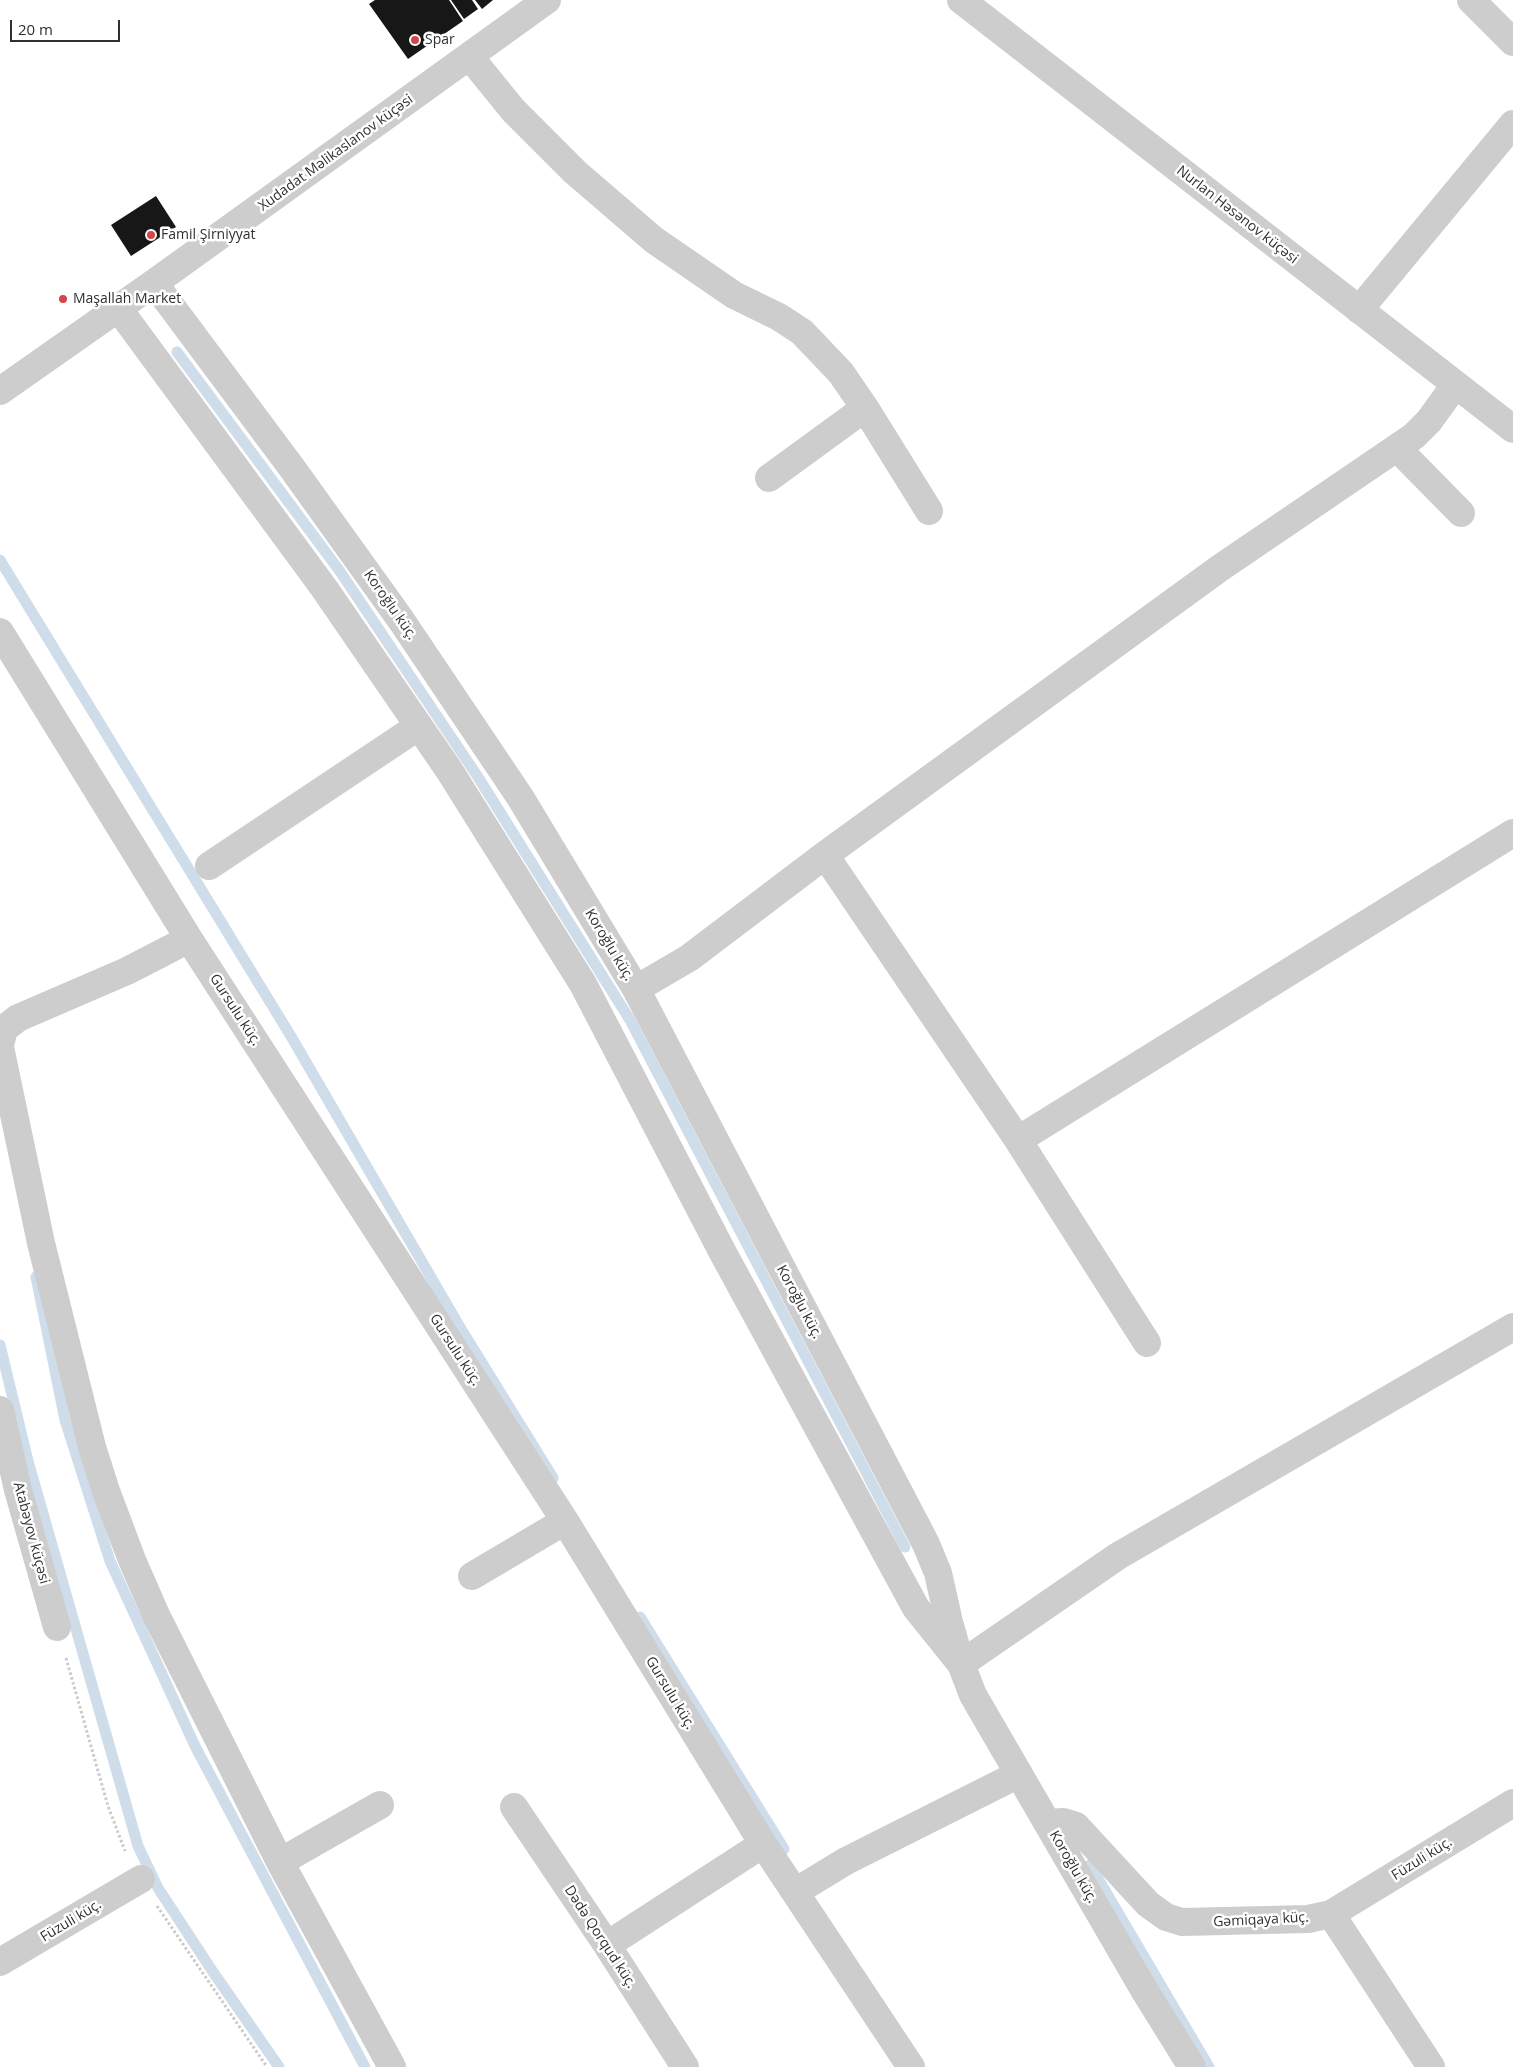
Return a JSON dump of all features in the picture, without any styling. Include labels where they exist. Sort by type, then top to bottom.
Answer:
[{"type":"street","name":"Xudadat Məlikaslanov küçəsi","points":[[0,391],[154,283],[547,0]]},
{"type":"street","name":"Nurlan Həsənov küçəsi","points":[[961,0],[1513,429]]},
{"type":"street","points":[[1471,0],[1513,42]]},
{"type":"street","points":[[470,57],[512,110],[575,172],[654,240],[734,295],[802,332],[841,373],[929,511]]},
{"type":"street","points":[[1359,310],[1513,124]]},
{"type":"street","name":"Koroğlu küç.","points":[[154,283],[292,468],[401,620],[520,797],[636,989],[926,1544],[938,1574],[948,1622],[973,1695],[1138,1979],[1192,2067]]},
{"type":"street","name":"Koroğlu küç.","points":[[118,308],[324,588],[419,726],[449,770],[583,984],[723,1253],[916,1608],[961,1664]]},
{"type":"street","points":[[636,989],[689,958],[824,854],[1220,568],[1414,436],[1429,421],[1455,385]]},
{"type":"street","points":[[769,478],[865,408]]},
{"type":"street","points":[[1397,448],[1461,513]]},
{"type":"street","name":"Gursulu küç.","points":[[0,632],[189,939],[565,1521],[763,1844],[911,2067]]},
{"type":"street","points":[[209,866],[419,726]]},
{"type":"street","points":[[1018,1140],[1513,833]]},
{"type":"street","points":[[824,854],[1018,1140],[1147,1343]]},
{"type":"street","points":[[189,939],[126,971],[18,1018],[4,1029],[0,1046],[41,1243],[92,1448],[132,1560],[156,1615],[280,1862],[392,2067]]},
{"type":"street","points":[[961,1664],[1118,1556],[1513,1327]]},
{"type":"street","name":"Atabəyov küçəsi","points":[[0,1410],[18,1490],[57,1627]]},
{"type":"street","points":[[472,1576],[565,1521]]},
{"type":"street","points":[[795,1892],[854,1857],[1019,1774]]},
{"type":"street","name":"Füzuli küç.","points":[[1331,1914],[1513,1804]]},
{"type":"street","points":[[280,1862],[380,1805]]},
{"type":"street","name":"Dədə Qorqud küç.","points":[[514,1807],[607,1945],[685,2067]]},
{"type":"street","name":"Gəmiqaya küç.","points":[[1048,1824],[1063,1822],[1076,1826],[1148,1904],[1166,1917],[1182,1922],[1308,1919],[1331,1914]]},
{"type":"street","points":[[607,1945],[763,1844]]},
{"type":"street","name":"Füzuli küç.","points":[[0,1962],[141,1879]]},
{"type":"street","points":[[1331,1914],[1431,2067]]},
{"type":"building","name":"Spar","points":[[375,0],[449,0],[463,21],[408,59],[369,4]]},
{"type":"building","points":[[451,0],[472,0],[478,9],[464,19]]},
{"type":"building","points":[[475,0],[493,0],[482,9]]},
{"type":"building","points":[[156,196],[176,227],[131,256],[111,225]]},
{"type":"waterway","points":[[177,352],[339,570],[478,777],[630,1020],[905,1547]]},
{"type":"waterway","points":[[0,560],[292,1038],[461,1329],[553,1478]]},
{"type":"waterway","points":[[36,1277],[65,1420],[110,1561],[195,1746],[365,2067]]},
{"type":"waterway","points":[[0,1345],[28,1461],[138,1846],[158,1888],[279,2067]]},
{"type":"waterway","points":[[640,1617],[784,1849]]},
{"type":"waterway","points":[[1090,1865],[1209,2067]]},
{"type":"place","name":"Spar","points":[[415,40]]},
{"type":"place","name":"Famil Şirniyyat","points":[[151,235]]},
{"type":"place","name":"Maşallah Market","points":[[63,299]]}]
